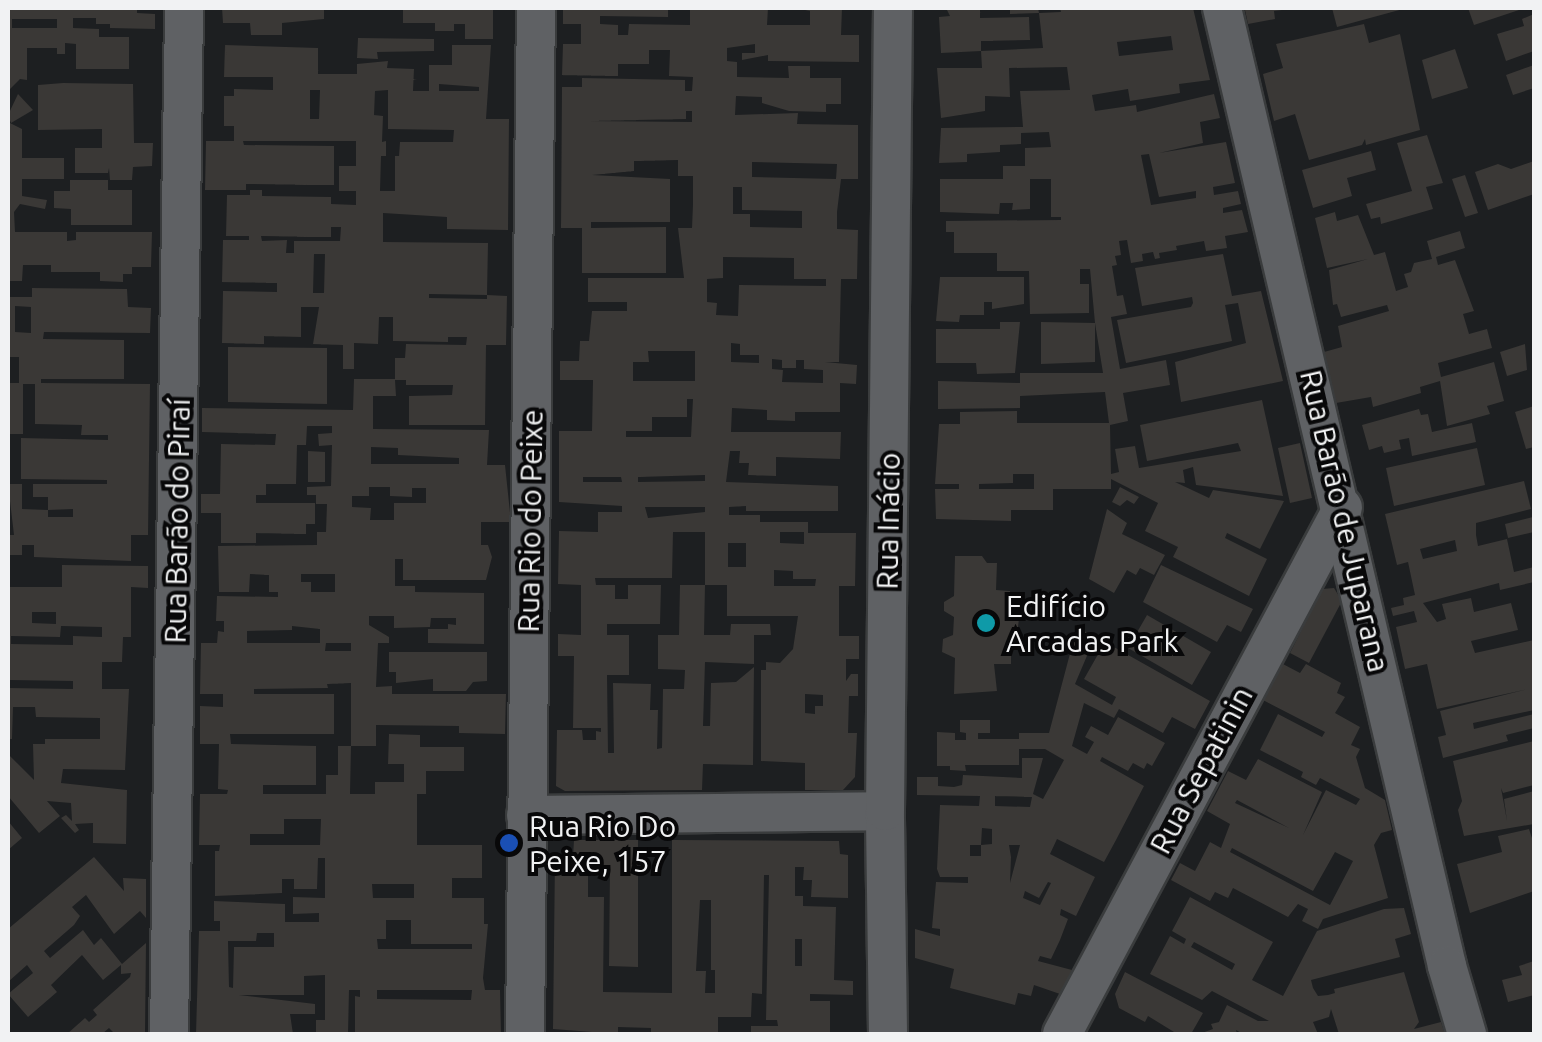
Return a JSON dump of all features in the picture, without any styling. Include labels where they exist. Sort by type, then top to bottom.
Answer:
[{"type":"street","name":"Rua Barão do Piraí","points":[[169,1034],[184,8]]},
{"type":"street","name":"Rua Rio do Peixe","points":[[525,1034],[536,8]]},
{"type":"street","name":"Rua Inácio","points":[[888,1034],[885,811],[894,8]]},
{"type":"street","name":"Rua Barão de Juparana","points":[[1222,8],[1447,966],[1468,1034]]},
{"type":"street","name":"Rua Sepatinin","points":[[1062,1034],[1085,1018],[1342,507]]},
{"type":"street","points":[[526,815],[885,811]]},
{"type":"building","points":[[8,8],[137,8],[137,13],[155,14],[155,29],[110,28],[110,24],[96,24],[96,18],[73,18],[73,28],[99,29],[99,37],[129,37],[129,69],[76,69],[76,44],[65,43],[65,54],[57,54],[57,48],[27,48],[27,80],[20,79],[8,91]],"holes":[[[12,19],[57,19],[57,28],[12,28]]]},
{"type":"building","points":[[222,8],[324,8],[324,19],[282,23],[282,35],[251,35],[250,23],[223,23]]},
{"type":"building","points":[[403,8],[493,8],[493,39],[465,39],[465,24],[454,24],[454,31],[435,31],[435,23],[403,23]]},
{"type":"building","points":[[563,8],[668,8],[668,17],[600,16],[600,24],[618,25],[618,35],[628,35],[629,24],[690,25],[690,8],[768,8],[767,25],[810,25],[810,11],[795,8],[842,8],[841,35],[859,35],[859,62],[768,61],[768,55],[742,60],[742,53],[755,53],[755,44],[727,48],[727,61],[737,62],[737,77],[789,78],[788,66],[810,66],[810,78],[841,78],[841,104],[826,104],[826,112],[789,111],[762,103],[762,97],[736,96],[735,115],[798,113],[797,124],[858,125],[858,179],[841,179],[837,212],[837,229],[858,230],[857,279],[841,279],[839,362],[825,362],[857,365],[856,384],[840,383],[840,412],[795,412],[795,421],[767,420],[767,410],[732,408],[731,432],[841,432],[840,459],[776,457],[776,476],[748,475],[749,463],[739,463],[740,451],[730,451],[726,482],[838,486],[838,511],[746,511],[746,506],[729,507],[729,515],[760,515],[760,522],[808,522],[808,533],[856,533],[855,586],[839,586],[839,636],[859,636],[859,659],[846,659],[846,681],[851,674],[858,674],[858,696],[849,696],[848,733],[857,733],[855,777],[843,790],[805,790],[805,763],[761,761],[761,670],[766,670],[766,662],[780,663],[793,649],[798,616],[727,616],[727,585],[705,585],[704,635],[730,635],[731,624],[770,624],[771,635],[754,635],[754,664],[705,662],[703,726],[710,726],[711,683],[736,682],[754,667],[753,765],[703,764],[702,790],[565,791],[556,786],[557,730],[582,730],[583,740],[596,740],[596,731],[601,732],[601,728],[573,728],[574,656],[558,656],[558,634],[581,635],[581,585],[558,584],[559,531],[598,532],[598,512],[622,512],[622,506],[559,502],[559,431],[592,431],[593,380],[560,380],[560,361],[579,361],[580,341],[589,341],[592,311],[627,311],[627,302],[588,302],[588,278],[684,278],[678,228],[692,228],[693,204],[693,176],[678,176],[678,160],[634,161],[634,171],[592,175],[670,179],[670,222],[591,222],[591,228],[666,227],[666,273],[582,273],[582,228],[561,228],[562,87],[582,87],[582,78],[685,80],[685,91],[692,91],[693,77],[669,76],[670,50],[649,50],[649,64],[618,64],[618,76],[562,75],[563,44],[581,44],[581,24],[563,24]],"holes":[[[686,111],[692,111],[692,122],[587,121],[686,119]],[[752,162],[837,164],[836,179],[752,177]],[[733,187],[742,187],[742,210],[802,211],[802,228],[750,227],[750,214],[733,214]],[[723,257],[794,258],[794,279],[826,279],[826,286],[739,285],[738,316],[716,315],[717,303],[707,302],[707,279],[723,278]],[[731,343],[740,344],[740,355],[759,355],[759,363],[731,362]],[[648,351],[695,351],[695,381],[633,381],[633,362],[649,362]],[[772,359],[782,360],[782,368],[796,368],[796,360],[804,360],[804,369],[823,370],[823,383],[782,382],[783,370],[772,369]],[[687,399],[693,399],[691,437],[626,437],[626,431],[652,431],[652,417],[687,417]],[[705,475],[705,481],[638,482],[638,477]],[[583,477],[621,477],[622,482],[583,482]],[[645,507],[705,507],[705,512],[648,518]],[[673,532],[705,532],[705,585],[680,585],[679,635],[658,635],[658,669],[685,670],[684,689],[663,689],[662,748],[657,749],[658,710],[650,710],[651,684],[613,683],[614,753],[608,753],[607,675],[629,675],[629,635],[607,635],[607,624],[660,624],[661,585],[628,585],[628,599],[615,599],[615,585],[596,585],[595,578],[672,578]],[[780,532],[804,532],[804,544],[780,543]],[[728,543],[746,543],[746,567],[728,567]],[[774,570],[793,571],[793,579],[816,579],[815,586],[774,586]],[[805,694],[823,695],[823,706],[815,706],[815,714],[805,713]]]},
{"type":"building","points":[[946,8],[980,8],[980,18],[1029,17],[1030,40],[981,41],[981,51],[941,53],[939,17],[950,16]]},
{"type":"building","points":[[1010,8],[1038,8],[1039,13],[1010,14]]},
{"type":"building","points":[[1060,8],[1193,8],[1210,80],[1179,84],[1180,93],[1130,101],[1128,89],[1092,95],[1095,111],[1136,105],[1137,112],[1214,94],[1220,118],[1200,122],[1203,143],[1159,153],[1226,142],[1235,183],[1213,187],[1214,195],[1238,191],[1241,204],[1223,208],[1223,213],[1242,210],[1248,232],[1225,236],[1227,248],[1206,251],[1204,241],[1176,246],[1177,250],[1159,253],[1160,258],[1155,259],[1153,252],[1142,254],[1143,261],[1131,263],[1127,240],[1119,241],[1121,255],[1115,256],[1117,265],[1112,266],[1117,296],[1123,295],[1127,314],[1111,317],[1120,369],[1166,360],[1170,385],[1123,393],[1128,421],[1110,425],[1111,474],[1119,472],[1115,449],[1135,446],[1139,468],[1241,451],[1238,443],[1147,461],[1140,425],[1262,400],[1283,496],[1196,485],[1193,467],[1183,470],[1185,483],[1175,482],[1209,498],[1213,490],[1284,501],[1260,549],[1227,533],[1225,538],[1267,559],[1249,596],[1173,557],[1178,547],[1145,531],[1158,503],[1111,479],[1111,489],[1053,489],[1053,510],[1011,510],[1011,521],[936,519],[935,489],[959,489],[959,484],[935,484],[939,424],[960,424],[960,412],[1017,411],[1017,423],[1109,423],[1105,392],[1020,396],[1020,408],[938,409],[938,381],[1020,383],[1020,373],[1103,373],[1090,269],[1080,269],[1080,284],[1089,284],[1089,313],[1030,314],[1029,271],[997,271],[997,253],[954,253],[954,232],[946,232],[946,221],[1061,220],[1051,217],[1051,179],[1030,179],[1030,209],[1012,210],[1013,203],[1000,203],[999,214],[940,212],[940,179],[1003,179],[1003,166],[1025,166],[1025,148],[1051,147],[1049,132],[1021,133],[1021,144],[1000,145],[1000,152],[967,154],[967,162],[939,163],[941,128],[1023,127],[1020,91],[1070,90],[1067,67],[1009,68],[1010,97],[985,96],[985,111],[941,118],[937,68],[982,68],[981,51],[1043,48],[1039,13],[1061,12]],"holes":[[[1171,36],[1173,50],[1119,56],[1117,42]],[[1149,154],[1159,197],[1196,191],[1196,198],[1151,205],[1141,155]],[[1013,474],[1034,474],[1034,489],[979,489],[979,484],[1013,483]]]},
{"type":"building","points":[[1332,8],[1403,8],[1403,9],[1337,27]]},
{"type":"building","points":[[1468,8],[1525,8],[1474,25]]},
{"type":"building","points":[[1245,10],[1282,10],[1274,11],[1275,19],[1248,24]]},
{"type":"building","points":[[1534,14],[1534,51],[1506,61],[1497,34],[1524,26],[1522,19]]},
{"type":"building","points":[[1364,24],[1369,43],[1400,34],[1420,130],[1366,145],[1365,139],[1362,145],[1309,160],[1295,114],[1274,121],[1263,74],[1283,68],[1276,44]]},
{"type":"building","points":[[358,38],[434,39],[434,51],[377,52],[378,59],[357,58]]},
{"type":"building","points":[[225,45],[318,48],[318,74],[357,74],[357,64],[388,61],[387,68],[414,69],[413,91],[429,91],[429,65],[452,65],[452,45],[491,45],[486,119],[509,119],[508,230],[447,229],[447,217],[383,213],[383,242],[488,243],[487,295],[507,296],[506,345],[486,345],[485,425],[409,425],[409,396],[452,395],[453,385],[406,385],[406,380],[395,380],[396,396],[373,396],[373,429],[489,430],[487,465],[505,465],[511,522],[481,522],[481,545],[488,545],[492,557],[486,580],[403,580],[403,559],[395,559],[395,586],[415,586],[415,592],[484,593],[484,644],[428,643],[428,629],[448,629],[448,624],[456,625],[456,618],[431,618],[430,627],[394,628],[394,616],[369,616],[369,625],[389,637],[389,643],[378,643],[376,687],[392,686],[392,694],[506,694],[505,734],[459,733],[459,726],[376,725],[376,746],[351,746],[350,794],[375,794],[375,782],[404,782],[404,764],[388,764],[389,734],[420,735],[420,747],[464,747],[464,771],[426,771],[426,794],[417,794],[417,845],[482,845],[482,878],[452,878],[452,898],[484,898],[484,924],[488,924],[483,978],[485,990],[500,990],[501,1034],[355,1034],[355,996],[360,997],[360,990],[349,990],[348,1034],[316,1034],[316,1020],[325,1020],[325,975],[304,976],[304,995],[239,995],[315,1004],[315,1014],[290,1014],[293,1034],[196,1034],[199,931],[220,931],[220,921],[214,921],[214,901],[285,904],[285,922],[319,922],[319,913],[293,914],[293,897],[325,898],[325,858],[318,858],[317,889],[294,889],[294,879],[282,879],[282,893],[215,896],[215,851],[219,851],[220,845],[199,845],[200,794],[227,794],[228,790],[218,789],[219,744],[200,744],[200,706],[223,707],[223,694],[200,694],[201,643],[217,643],[218,631],[224,632],[224,621],[216,621],[217,596],[278,597],[278,592],[269,592],[269,575],[250,574],[249,592],[219,592],[218,546],[317,545],[317,532],[326,532],[327,504],[316,504],[316,495],[307,495],[307,487],[331,486],[332,445],[319,446],[318,434],[332,433],[332,426],[307,426],[306,445],[297,445],[296,484],[266,484],[266,495],[256,495],[256,503],[315,503],[315,524],[306,524],[306,534],[256,533],[256,543],[221,543],[221,513],[201,513],[201,494],[220,494],[221,444],[275,445],[276,434],[202,432],[202,408],[353,410],[354,379],[395,379],[395,358],[405,358],[406,344],[466,345],[467,337],[448,337],[448,342],[393,341],[393,317],[379,317],[378,344],[354,343],[354,369],[343,369],[343,345],[313,344],[319,307],[301,307],[301,337],[264,336],[264,344],[222,343],[223,291],[277,292],[277,283],[222,282],[223,240],[249,240],[249,236],[226,236],[227,195],[250,195],[250,190],[262,190],[262,196],[331,197],[331,204],[356,205],[356,191],[339,191],[339,166],[356,166],[356,141],[243,141],[244,145],[334,146],[334,185],[246,184],[246,190],[205,190],[206,141],[234,141],[234,126],[224,126],[224,96],[234,96],[234,89],[273,90],[273,77],[224,77]],"holes":[[[439,84],[479,87],[479,91],[439,91]],[[310,90],[320,90],[319,119],[310,119]],[[388,90],[388,129],[454,130],[453,142],[400,142],[399,156],[395,156],[395,191],[380,191],[381,156],[386,156],[383,116],[374,115],[375,91]],[[331,227],[341,227],[340,241],[294,241],[294,253],[286,253],[287,240],[262,241],[261,236],[331,237]],[[314,254],[325,254],[324,293],[313,293]],[[429,294],[487,295],[487,299],[429,298]],[[371,447],[398,448],[398,455],[459,458],[459,464],[371,464]],[[369,487],[390,487],[390,496],[412,497],[412,488],[426,488],[426,503],[394,503],[394,520],[370,520],[371,508],[352,507],[352,496],[369,496]],[[301,574],[335,574],[335,592],[311,592],[311,582],[301,582]],[[292,626],[320,629],[320,643],[247,643],[247,631],[292,630]],[[326,643],[351,643],[351,651],[325,651]],[[351,683],[351,746],[338,746],[338,775],[326,775],[326,794],[263,794],[263,785],[316,785],[316,746],[231,744],[230,734],[334,734],[334,694],[254,694],[254,689],[328,688],[327,684]],[[284,819],[321,819],[320,845],[250,845],[250,834],[284,834]],[[372,884],[414,884],[414,898],[373,898]],[[386,920],[411,920],[411,944],[472,944],[472,949],[378,949],[377,939],[386,939]],[[257,933],[274,933],[274,947],[234,947],[233,988],[229,987],[228,941],[256,941]],[[377,990],[472,990],[471,1000],[377,999]]]},
{"type":"building","points":[[1455,49],[1468,88],[1432,99],[1422,60]]},
{"type":"building","points":[[1534,65],[1534,88],[1513,95],[1506,75]]},
{"type":"building","points":[[133,84],[134,143],[153,143],[152,166],[133,167],[132,180],[110,180],[109,168],[108,173],[75,173],[75,148],[102,148],[102,129],[38,130],[38,85]]},
{"type":"building","points":[[18,94],[33,110],[11,123],[8,115]]},
{"type":"building","points":[[8,122],[22,129],[22,158],[64,158],[64,179],[22,179],[22,196],[47,200],[45,209],[20,204],[14,212],[15,232],[67,232],[67,241],[76,240],[76,232],[152,232],[151,267],[132,267],[132,274],[123,274],[123,282],[100,281],[100,272],[51,272],[51,265],[23,265],[22,281],[8,281]]},
{"type":"building","points":[[1427,135],[1443,183],[1426,187],[1433,209],[1381,224],[1380,217],[1371,219],[1366,204],[1412,191],[1397,143]]},
{"type":"building","points":[[1371,151],[1376,170],[1347,178],[1352,196],[1313,208],[1302,170]]},
{"type":"building","points":[[1534,161],[1534,194],[1488,210],[1475,172],[1498,164],[1511,169]]},
{"type":"building","points":[[1465,175],[1478,213],[1465,217],[1452,179]]},
{"type":"building","points":[[70,180],[108,180],[108,190],[132,190],[132,225],[71,225],[71,209],[54,208],[54,191],[70,191]]},
{"type":"building","points":[[1335,212],[1337,221],[1358,215],[1374,255],[1385,252],[1396,291],[1408,287],[1404,274],[1411,272],[1414,263],[1432,259],[1427,241],[1460,231],[1465,248],[1436,257],[1438,265],[1455,260],[1474,311],[1463,314],[1469,334],[1487,329],[1492,348],[1438,363],[1441,377],[1494,362],[1504,401],[1487,406],[1490,414],[1447,426],[1440,381],[1420,387],[1421,393],[1373,407],[1371,397],[1336,403],[1324,352],[1342,347],[1338,326],[1389,311],[1387,305],[1341,317],[1337,304],[1333,305],[1329,270],[1368,259],[1327,268],[1315,218]]},
{"type":"building","points":[[1223,254],[1232,296],[1261,291],[1283,381],[1181,402],[1175,362],[1246,343],[1238,303],[1225,305],[1232,341],[1126,363],[1117,320],[1191,307],[1193,303],[1192,297],[1142,306],[1135,268]]},
{"type":"building","points":[[940,277],[1024,277],[1024,304],[992,309],[992,302],[984,302],[984,315],[960,315],[959,322],[936,321]]},
{"type":"building","points":[[32,288],[127,289],[128,307],[151,308],[150,333],[44,332],[43,339],[124,340],[124,379],[41,379],[41,383],[150,384],[148,535],[131,535],[131,561],[34,557],[34,545],[22,545],[22,555],[8,555],[8,535],[14,535],[8,484],[22,484],[22,509],[48,510],[48,497],[33,497],[33,484],[107,484],[107,480],[21,479],[21,438],[108,440],[108,435],[81,435],[82,425],[35,424],[35,384],[23,384],[23,434],[8,434],[8,383],[19,383],[19,357],[8,357],[8,297],[32,297]],"holes":[[[15,306],[31,307],[31,333],[15,332]],[[73,509],[73,517],[48,517],[48,510]]]},
{"type":"building","points":[[1000,322],[1020,322],[1015,373],[977,374],[976,363],[936,363],[936,329],[1000,329]]},
{"type":"building","points":[[1041,322],[1095,323],[1095,362],[1041,364]]},
{"type":"building","points":[[1525,344],[1527,370],[1507,376],[1500,352]]},
{"type":"building","points":[[228,347],[327,348],[327,404],[228,402]]},
{"type":"building","points":[[1534,406],[1534,447],[1526,449],[1515,412]]},
{"type":"building","points":[[1419,409],[1421,415],[1428,414],[1432,432],[1472,423],[1476,442],[1412,456],[1409,438],[1399,440],[1401,449],[1384,453],[1382,446],[1369,450],[1362,425]]},
{"type":"building","points":[[1300,443],[1312,498],[1290,503],[1278,448]]},
{"type":"building","points":[[1477,448],[1485,485],[1394,506],[1386,468]]},
{"type":"building","points":[[308,451],[325,452],[325,482],[308,482]]},
{"type":"building","points":[[1524,481],[1531,509],[1476,523],[1476,535],[1478,546],[1507,539],[1514,572],[1534,567],[1534,582],[1500,590],[1499,583],[1423,603],[1437,622],[1446,619],[1442,604],[1471,598],[1474,612],[1511,603],[1518,630],[1471,641],[1475,653],[1534,640],[1534,710],[1473,723],[1474,729],[1534,714],[1534,728],[1506,735],[1508,741],[1443,758],[1438,737],[1446,735],[1440,711],[1528,689],[1437,709],[1427,664],[1405,669],[1396,627],[1417,622],[1414,611],[1393,616],[1391,608],[1404,605],[1403,598],[1415,595],[1408,562],[1397,565],[1385,514]],"holes":[[[1455,540],[1457,551],[1423,559],[1420,549]]]},
{"type":"building","points":[[1120,487],[1139,497],[1134,504],[1127,500],[1120,506],[1112,502]]},
{"type":"building","points":[[1107,509],[1127,523],[1122,534],[1165,555],[1154,575],[1140,568],[1136,575],[1127,570],[1114,593],[1089,579]]},
{"type":"building","points":[[1533,517],[1534,532],[1508,538],[1505,524]]},
{"type":"building","name":"Edifício Arcadas Park","points":[[955,556],[982,556],[987,563],[997,563],[996,590],[1010,591],[1012,615],[1019,619],[1017,634],[1011,637],[1011,664],[994,664],[997,691],[954,694],[955,658],[942,652],[943,639],[953,635],[954,617],[944,611],[944,602],[954,596]]},
{"type":"building","points":[[62,565],[148,566],[148,588],[131,587],[131,637],[123,637],[122,662],[102,662],[102,689],[129,689],[125,770],[63,769],[61,783],[127,790],[126,844],[93,843],[93,823],[75,824],[79,830],[75,833],[61,818],[66,815],[72,821],[71,803],[47,801],[60,816],[39,833],[8,796],[8,754],[34,780],[33,744],[45,744],[45,739],[100,739],[100,718],[36,717],[35,707],[13,707],[12,739],[8,739],[8,688],[73,689],[73,681],[10,680],[8,587],[62,587]],"holes":[[[32,612],[56,612],[56,624],[32,623]],[[61,626],[102,627],[102,637],[73,636],[73,645],[11,644],[11,636],[60,637]]]},
{"type":"building","points":[[1161,565],[1253,609],[1241,632],[1227,625],[1217,642],[1143,602]]},
{"type":"building","points":[[1334,588],[1342,601],[1309,663],[1290,653],[1322,589]]},
{"type":"building","points":[[1147,615],[1211,652],[1192,685],[1128,648]]},
{"type":"building","points":[[1077,627],[1095,637],[1075,684],[1112,705],[1116,697],[1084,679],[1105,642],[1210,701],[1195,729],[1172,717],[1163,733],[1119,709],[1114,718],[1084,703],[1072,746],[1087,754],[1094,742],[1085,737],[1091,726],[1108,735],[1118,717],[1165,743],[1152,766],[1147,763],[1144,769],[1133,763],[1128,771],[1102,757],[1100,761],[1144,786],[1104,862],[1057,839],[1050,854],[1095,877],[1076,916],[1061,909],[1060,915],[1068,919],[1060,940],[1051,959],[1040,956],[1038,961],[1072,970],[1060,994],[1034,985],[1031,996],[1018,993],[1015,1005],[950,988],[954,969],[915,958],[915,929],[940,936],[940,929],[932,928],[936,882],[968,883],[968,877],[940,877],[937,869],[940,805],[979,806],[980,796],[917,795],[917,777],[938,777],[938,786],[954,787],[962,785],[963,775],[1022,778],[1022,758],[1043,758],[1033,794],[1043,799],[1064,760],[1045,749],[1019,749],[1019,765],[965,765],[966,771],[950,770],[950,766],[937,766],[937,732],[955,733],[955,740],[966,740],[966,733],[960,732],[960,720],[990,720],[990,733],[978,733],[978,739],[1019,739],[1019,733],[1049,733]],"holes":[[[995,796],[1032,797],[1030,807],[995,806]],[[982,828],[992,829],[992,844],[981,845]],[[970,845],[981,845],[981,856],[970,856]],[[1009,845],[1020,845],[1010,883]],[[1051,883],[1040,905],[1023,898],[1025,891],[1039,898]]]},
{"type":"building","points":[[389,652],[487,652],[487,681],[473,682],[466,691],[433,691],[433,679],[396,683],[396,672],[389,672]]},
{"type":"building","points":[[1281,663],[1300,673],[1306,664],[1341,683],[1337,693],[1345,697],[1335,713],[1360,727],[1351,745],[1360,749],[1356,757],[1365,788],[1385,800],[1392,830],[1381,833],[1374,845],[1388,898],[1323,919],[1318,929],[1302,921],[1308,909],[1298,904],[1288,917],[1233,888],[1228,898],[1215,892],[1210,901],[1171,880],[1180,863],[1195,871],[1210,842],[1221,848],[1230,824],[1207,811],[1228,771],[1246,780],[1258,759],[1322,792],[1303,835],[1326,790],[1356,805],[1360,799],[1320,778],[1316,785],[1301,777],[1303,772],[1260,750],[1278,714],[1322,737],[1325,732],[1261,699]],"holes":[[[1237,800],[1289,828],[1235,803]],[[1232,848],[1313,891],[1335,852],[1353,861],[1330,905],[1230,852]]]},
{"type":"building","points":[[1534,741],[1534,785],[1503,793],[1501,788],[1507,821],[1504,799],[1534,791],[1534,824],[1464,836],[1458,810],[1462,801],[1453,761]]},
{"type":"building","points":[[8,821],[22,838],[8,850]]},
{"type":"building","points":[[1529,829],[1534,844],[1534,891],[1470,913],[1457,864],[1502,852],[1498,836]]},
{"type":"building","points":[[574,840],[638,840],[638,967],[609,966],[610,866],[588,868],[588,897],[604,897],[603,992],[672,993],[672,840],[839,841],[840,854],[848,855],[848,898],[811,897],[812,880],[803,880],[804,867],[795,867],[795,896],[803,896],[803,906],[836,907],[834,980],[853,981],[853,995],[810,994],[810,1001],[830,1001],[830,1034],[751,1034],[751,1026],[778,1026],[777,1020],[766,1020],[769,875],[764,875],[762,994],[752,993],[751,1017],[718,1017],[718,1034],[651,1034],[651,1028],[618,1027],[618,1034],[553,1029],[555,857],[573,857]],"holes":[[[700,900],[711,900],[711,970],[715,970],[715,993],[705,993],[706,971],[696,971]],[[795,939],[802,939],[802,966],[795,966]]]},
{"type":"building","points":[[94,857],[124,891],[123,878],[146,879],[146,918],[140,911],[114,934],[86,895],[72,907],[80,916],[74,925],[44,951],[50,958],[83,930],[94,945],[101,938],[122,964],[146,943],[145,1034],[115,1034],[109,1028],[102,1034],[67,1034],[85,1018],[89,1022],[97,1015],[93,1010],[130,977],[131,973],[121,974],[121,965],[103,980],[82,955],[51,985],[57,992],[28,1017],[8,994],[33,973],[27,965],[8,982],[8,929]]},
{"type":"building","points":[[1190,897],[1273,942],[1252,980],[1283,996],[1317,931],[1384,909],[1404,908],[1411,934],[1395,939],[1400,957],[1311,980],[1313,988],[1318,996],[1328,995],[1335,993],[1334,989],[1404,972],[1419,1022],[1414,1029],[1441,1022],[1445,1034],[1339,1034],[1331,1009],[1329,1017],[1313,1022],[1318,1034],[1243,1034],[1236,1030],[1237,1034],[1199,1034],[1213,1029],[1211,1024],[1219,1022],[1227,1005],[1258,1021],[1269,1021],[1212,991],[1202,1000],[1150,974],[1170,936],[1184,944],[1186,939],[1172,931]],"holes":[[[1194,942],[1235,964],[1232,970],[1191,947]]]},
{"type":"building","points":[[1534,961],[1534,995],[1508,1002],[1502,980],[1522,975],[1519,966]]},
{"type":"building","points":[[1125,972],[1203,1013],[1191,1034],[1174,1032],[1148,1016],[1145,1022],[1119,1008],[1115,994]]},
{"type":"place","name":"Edifício Arcadas Park","points":[[986,623]]},
{"type":"place","name":"Rua Rio Do Peixe, 157","points":[[509,843]]}]
